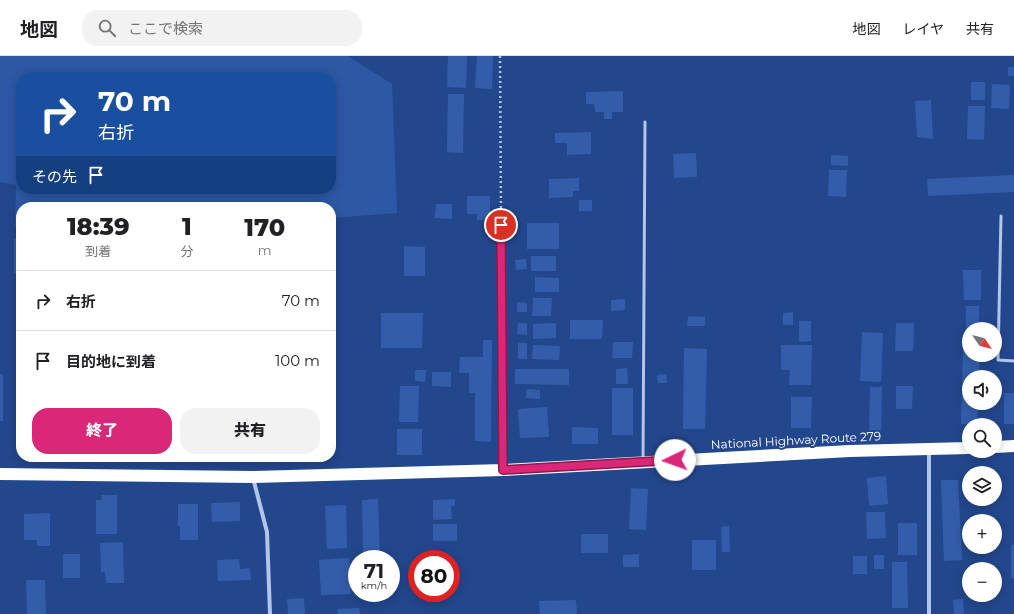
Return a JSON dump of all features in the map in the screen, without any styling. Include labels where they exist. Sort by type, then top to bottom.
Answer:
[{"type":"highway","points":[[1002,446],[1014,446]]},
{"type":"highway","name":"National Highway Route 279","points":[[0,474],[253,477],[503,470],[850,451],[962,448]]},
{"type":"street","points":[[929,449],[929,614]]},
{"type":"street","points":[[253,477],[266,532],[270,614]]},
{"type":"lane","points":[[643,462],[645,122]]},
{"type":"lane","points":[[1001,216],[998,360],[1014,361]]},
{"type":"lane","points":[[501,225],[503,470]]},
{"type":"path","points":[[500,56],[501,225]]},
{"type":"shaded area","points":[[0,56],[348,56],[392,84],[397,213],[336,218],[336,202],[16,202],[16,227],[15,226],[16,185],[0,182]]},
{"type":"building","points":[[448,56],[467,56],[466,88],[447,87]]},
{"type":"building","points":[[477,56],[493,56],[492,89],[475,88]]},
{"type":"building","points":[[1008,67],[1014,67],[1014,76],[1008,76]]},
{"type":"building","points":[[971,82],[985,82],[985,100],[971,100]]},
{"type":"building","points":[[992,84],[1010,85],[1009,109],[991,108]]},
{"type":"building","points":[[623,91],[623,112],[612,112],[612,119],[604,119],[604,112],[595,112],[594,104],[586,104],[586,92]]},
{"type":"building","points":[[448,94],[464,94],[463,153],[447,152]]},
{"type":"building","points":[[931,100],[933,139],[917,137],[915,101]]},
{"type":"building","points":[[968,106],[985,106],[984,140],[967,139]]},
{"type":"building","points":[[591,132],[591,154],[567,155],[567,143],[555,143],[555,133]]},
{"type":"building","points":[[696,153],[697,177],[674,178],[673,154]]},
{"type":"building","points":[[831,155],[848,156],[848,166],[831,165]]},
{"type":"building","points":[[829,170],[847,170],[846,197],[828,196]]},
{"type":"building","points":[[1014,175],[1014,192],[928,196],[927,179]]},
{"type":"building","points":[[579,178],[579,191],[573,191],[573,197],[549,198],[549,179]]},
{"type":"building","points":[[467,196],[490,196],[490,220],[477,220],[477,214],[467,214]]},
{"type":"building","points":[[579,200],[592,200],[592,211],[579,211]]},
{"type":"building","points":[[436,204],[452,204],[452,219],[435,218]]},
{"type":"building","points":[[527,223],[559,223],[559,249],[527,249]]},
{"type":"building","points":[[14,239],[16,239],[16,273],[14,273]]},
{"type":"building","points":[[404,246],[425,247],[425,276],[404,276]]},
{"type":"building","points":[[531,256],[556,256],[556,271],[531,271]]},
{"type":"building","points":[[526,259],[527,269],[516,270],[515,260]]},
{"type":"building","points":[[963,270],[981,270],[981,300],[964,300]]},
{"type":"building","points":[[535,277],[559,278],[559,292],[535,292]]},
{"type":"building","points":[[533,298],[552,298],[551,316],[532,316]]},
{"type":"building","points":[[625,299],[625,310],[611,311],[611,300]]},
{"type":"building","points":[[517,302],[527,303],[527,312],[517,312]]},
{"type":"building","points":[[966,306],[979,306],[979,322],[966,322]]},
{"type":"building","points":[[793,312],[793,325],[783,325],[783,313]]},
{"type":"building","points":[[381,313],[423,313],[422,348],[381,348]]},
{"type":"building","points":[[688,316],[705,317],[705,326],[687,326]]},
{"type":"building","points":[[570,320],[603,320],[602,339],[570,339]]},
{"type":"building","points":[[799,321],[811,321],[811,341],[799,342]]},
{"type":"building","points":[[518,323],[527,323],[527,335],[517,334]]},
{"type":"building","points":[[556,323],[556,338],[533,339],[533,324]]},
{"type":"building","points":[[896,323],[914,323],[913,351],[895,351]]},
{"type":"building","points":[[862,332],[883,333],[881,382],[860,381]]},
{"type":"building","points":[[483,340],[492,340],[491,442],[475,441],[475,393],[469,393],[469,373],[459,373],[460,357],[483,357]]},
{"type":"building","points":[[613,342],[633,342],[632,358],[612,358]]},
{"type":"building","points":[[518,343],[527,343],[527,359],[518,359]]},
{"type":"building","points":[[533,345],[560,346],[559,360],[532,359]]},
{"type":"building","points":[[781,345],[812,345],[811,385],[789,385],[790,370],[781,370]]},
{"type":"building","points":[[684,348],[707,349],[705,429],[683,429]]},
{"type":"building","points":[[963,362],[980,362],[979,370],[962,370]]},
{"type":"building","points":[[627,368],[628,384],[616,384],[616,369]]},
{"type":"building","points":[[515,369],[569,369],[569,385],[515,384]]},
{"type":"building","points":[[415,370],[426,370],[425,382],[415,381]]},
{"type":"building","points":[[432,372],[451,372],[451,387],[432,386]]},
{"type":"building","points":[[0,374],[3,374],[3,421],[0,421]]},
{"type":"building","points":[[666,374],[667,383],[658,383],[657,375]]},
{"type":"building","points":[[400,386],[419,386],[418,422],[399,422]]},
{"type":"building","points":[[896,386],[913,386],[912,409],[896,409]]},
{"type":"building","points":[[870,387],[882,387],[881,434],[869,434]]},
{"type":"building","points":[[612,388],[633,388],[633,435],[612,435]]},
{"type":"building","points":[[962,388],[962,410],[978,410],[977,418],[962,418],[961,424]]},
{"type":"building","points":[[527,389],[540,390],[540,399],[526,398]]},
{"type":"building","points":[[1004,393],[1014,393],[1014,424],[1004,424]]},
{"type":"building","points":[[791,397],[812,397],[811,428],[791,428]]},
{"type":"building","points":[[547,407],[549,437],[520,438],[518,409]]},
{"type":"building","points":[[572,427],[598,428],[598,444],[572,444]]},
{"type":"building","points":[[397,429],[422,429],[422,455],[397,455]]},
{"type":"building","points":[[886,476],[888,504],[869,506],[867,478]]},
{"type":"building","points":[[941,480],[958,480],[962,560],[944,561]]},
{"type":"building","points":[[631,488],[648,489],[646,530],[629,529]]},
{"type":"building","points":[[101,495],[117,495],[117,534],[96,534],[96,500],[102,500]]},
{"type":"building","points":[[378,499],[380,550],[363,550],[362,500]]},
{"type":"building","points":[[455,499],[455,506],[451,506],[452,519],[433,520],[433,500]]},
{"type":"building","points":[[240,502],[240,521],[212,522],[211,503]]},
{"type":"building","points":[[178,504],[198,504],[198,540],[180,540],[180,526],[178,526]]},
{"type":"building","points":[[346,505],[347,548],[327,549],[325,506]]},
{"type":"building","points":[[866,512],[885,512],[886,538],[867,539]]},
{"type":"building","points":[[50,513],[50,546],[37,546],[37,540],[24,540],[24,514]]},
{"type":"building","points":[[898,523],[917,523],[917,555],[898,555]]},
{"type":"building","points":[[433,524],[457,524],[457,541],[433,541]]},
{"type":"building","points":[[729,526],[730,552],[722,552],[721,527]]},
{"type":"building","points":[[581,534],[608,534],[608,553],[581,553]]},
{"type":"building","points":[[692,540],[716,540],[716,570],[692,570]]},
{"type":"building","points":[[123,542],[124,583],[106,583],[105,572],[101,572],[100,543]]},
{"type":"building","points":[[1011,545],[1014,545],[1014,578],[1011,578]]},
{"type":"building","points":[[63,554],[80,554],[80,578],[63,578]]},
{"type":"building","points":[[639,554],[639,567],[623,567],[623,555]]},
{"type":"building","points":[[874,555],[884,555],[884,569],[874,569]]},
{"type":"building","points":[[853,556],[867,556],[867,574],[853,574]]},
{"type":"building","points":[[348,558],[348,594],[321,595],[319,560]]},
{"type":"building","points":[[239,559],[240,569],[250,568],[251,580],[218,581],[217,560]]},
{"type":"building","points":[[892,562],[907,562],[908,608],[892,608]]},
{"type":"building","points":[[26,580],[45,580],[46,614],[27,614]]},
{"type":"building","points":[[304,598],[305,614],[288,614],[287,599]]},
{"type":"building","points":[[962,599],[964,614],[954,614],[953,600]]},
{"type":"building","points":[[576,600],[577,614],[540,614],[539,601]]},
{"type":"building","points":[[359,608],[360,614],[338,614],[337,609]]},
{"type":"route","points":[[501,225],[503,470],[675,460]]}]
